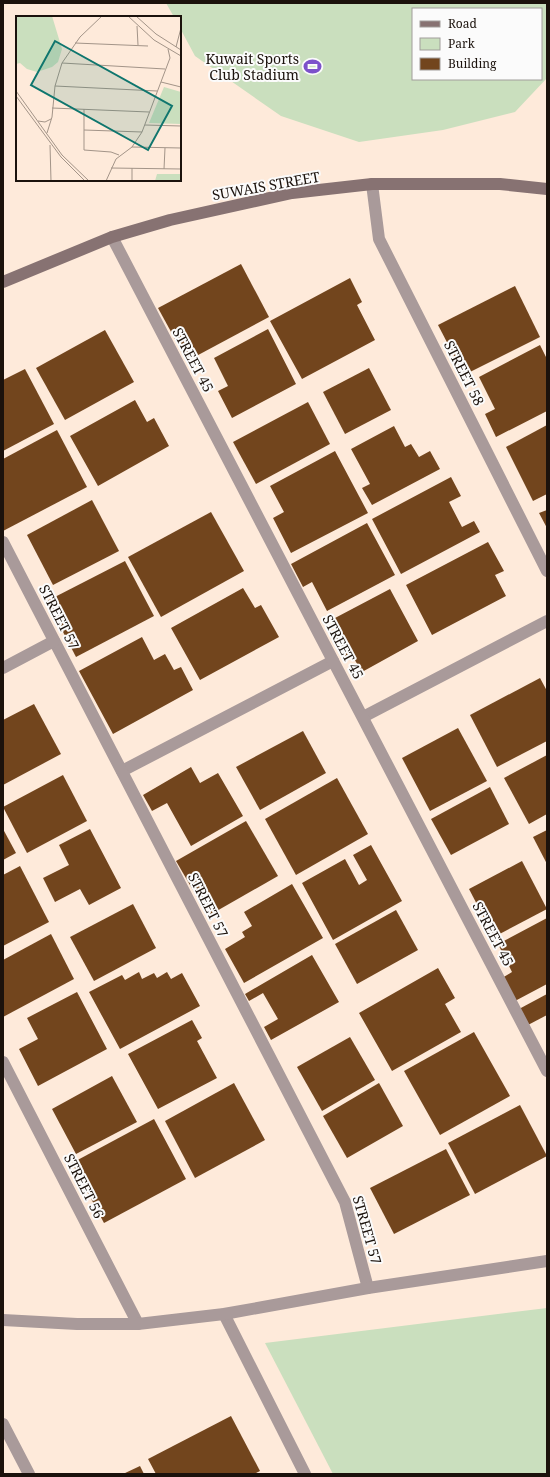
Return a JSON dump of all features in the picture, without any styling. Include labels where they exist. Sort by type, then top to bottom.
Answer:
[{"type":"street","name":"SUWAIS STREET","points":[[3,282],[112,237],[170,220],[292,193],[372,184],[500,184],[547,189]]},
{"type":"street","name":"STREET 58","points":[[372,184],[379,239],[547,571]]},
{"type":"street","name":"STREET 45","points":[[112,237],[547,1071]]},
{"type":"street","name":"STREET 57","points":[[3,542],[345,1202],[368,1288]]},
{"type":"street","points":[[363,718],[547,621]]},
{"type":"street","points":[[3,668],[54,641]]},
{"type":"street","points":[[122,771],[333,661]]},
{"type":"street","name":"STREET 56","points":[[3,1062],[138,1324]]},
{"type":"street","points":[[3,1320],[77,1324],[138,1324],[224,1314],[368,1288],[547,1261]]},
{"type":"street","points":[[224,1314],[305,1474]]},
{"type":"street","points":[[3,1424],[29,1474]]},
{"type":"green space","name":"Kuwait Sports Club Stadium","points":[[166,3],[547,3],[547,78],[515,112],[443,130],[359,142],[281,116],[195,56],[181,30],[181,16],[173,16]]},
{"type":"green space","points":[[547,1308],[547,1474],[333,1474],[265,1343]]},
{"type":"building","points":[[241,264],[269,317],[187,361],[158,308]]},
{"type":"building","points":[[350,278],[362,302],[357,305],[375,340],[302,379],[270,321]]},
{"type":"building","points":[[515,286],[540,337],[464,375],[438,325]]},
{"type":"building","points":[[268,329],[296,384],[232,418],[218,391],[228,386],[214,358]]},
{"type":"building","points":[[105,330],[134,382],[65,420],[36,368]]},
{"type":"building","points":[[540,345],[547,359],[547,411],[496,437],[485,414],[495,409],[479,377]]},
{"type":"building","points":[[369,368],[391,410],[345,434],[323,392]]},
{"type":"building","points":[[25,369],[54,424],[3,451],[3,380]]},
{"type":"building","points":[[135,400],[147,422],[154,418],[169,446],[98,486],[70,436]]},
{"type":"building","points":[[308,402],[330,444],[256,484],[233,442]]},
{"type":"building","points":[[547,425],[547,494],[533,501],[506,447]]},
{"type":"building","points":[[394,426],[405,447],[411,444],[419,457],[430,451],[440,469],[372,505],[362,488],[370,484],[351,449]]},
{"type":"building","points":[[57,430],[87,487],[3,531],[3,459]]},
{"type":"building","points":[[335,451],[368,513],[291,553],[273,518],[284,512],[270,486]]},
{"type":"building","points":[[451,477],[461,496],[449,502],[462,527],[474,521],[480,532],[401,574],[372,519]]},
{"type":"building","points":[[92,500],[119,551],[53,585],[27,535]]},
{"type":"building","points":[[547,510],[547,528],[539,513]]},
{"type":"building","points":[[211,512],[244,571],[161,617],[128,557]]},
{"type":"building","points":[[367,523],[395,575],[327,611],[312,582],[303,587],[291,564]]},
{"type":"building","points":[[488,542],[504,571],[495,575],[506,596],[432,635],[406,585]]},
{"type":"building","points":[[125,561],[154,616],[76,657],[47,601]]},
{"type":"building","points":[[243,588],[255,608],[261,605],[279,637],[200,680],[171,628]]},
{"type":"building","points":[[390,589],[418,641],[362,672],[353,657],[347,660],[336,638],[343,635],[335,618]]},
{"type":"building","points":[[142,637],[154,660],[165,654],[174,670],[181,667],[193,690],[113,734],[79,671]]},
{"type":"building","points":[[540,678],[547,691],[547,741],[497,767],[470,715]]},
{"type":"building","points":[[34,704],[61,754],[3,785],[3,720]]},
{"type":"building","points":[[458,728],[487,781],[430,811],[402,758]]},
{"type":"building","points":[[303,731],[326,773],[260,810],[236,767]]},
{"type":"building","points":[[547,755],[547,814],[529,824],[504,778]]},
{"type":"building","points":[[191,767],[200,783],[218,773],[243,816],[191,846],[167,803],[152,811],[143,795]]},
{"type":"building","points":[[63,775],[87,821],[27,853],[3,807]]},
{"type":"building","points":[[337,778],[368,834],[296,875],[265,819]]},
{"type":"building","points":[[490,787],[509,824],[451,855],[431,819]]},
{"type":"building","points":[[246,821],[278,876],[208,916],[176,861]]},
{"type":"building","points":[[3,829],[16,853],[3,860]]},
{"type":"building","points":[[90,829],[121,888],[89,905],[80,889],[55,902],[43,878],[69,865],[59,845]]},
{"type":"building","points":[[547,830],[547,864],[533,837]]},
{"type":"building","points":[[371,845],[402,901],[333,940],[302,883],[345,859],[359,885],[367,880],[353,855]]},
{"type":"building","points":[[522,861],[547,909],[494,937],[469,889]]},
{"type":"building","points":[[20,866],[49,922],[3,946],[3,875]]},
{"type":"building","points":[[292,884],[323,938],[244,983],[225,949],[245,937],[242,932],[252,926],[244,912]]},
{"type":"building","points":[[133,904],[156,948],[94,981],[70,937]]},
{"type":"building","points":[[396,910],[418,950],[357,984],[335,944]]},
{"type":"building","points":[[547,918],[547,984],[515,1001],[502,978],[512,972],[498,944]]},
{"type":"building","points":[[51,934],[74,979],[3,1017],[3,960]]},
{"type":"building","points":[[312,955],[339,1002],[271,1040],[264,1027],[278,1019],[263,993],[249,1001],[245,994]]},
{"type":"building","points":[[438,968],[455,998],[445,1004],[461,1032],[392,1071],[359,1013]]},
{"type":"building","points":[[139,972],[142,979],[154,973],[157,978],[167,972],[171,979],[182,973],[200,1006],[120,1049],[89,992],[122,975],[125,980]]},
{"type":"building","points":[[77,992],[107,1049],[38,1086],[19,1049],[38,1039],[27,1018]]},
{"type":"building","points":[[547,994],[547,1015],[528,1025],[519,1009]]},
{"type":"building","points":[[192,1020],[202,1038],[197,1041],[217,1078],[158,1109],[128,1054]]},
{"type":"building","points":[[474,1032],[510,1096],[440,1135],[404,1071]]},
{"type":"building","points":[[350,1037],[375,1080],[322,1111],[297,1067]]},
{"type":"building","points":[[112,1076],[137,1122],[76,1154],[52,1109]]},
{"type":"building","points":[[234,1083],[265,1140],[195,1178],[165,1121]]},
{"type":"building","points":[[379,1083],[403,1126],[347,1158],[323,1116]]},
{"type":"building","points":[[520,1105],[547,1156],[475,1194],[448,1143]]},
{"type":"building","points":[[154,1119],[186,1179],[104,1223],[72,1163]]},
{"type":"building","points":[[446,1149],[470,1195],[394,1234],[370,1188]]},
{"type":"building","points":[[231,1416],[260,1471],[254,1474],[156,1474],[148,1459]]},
{"type":"building","points":[[140,1466],[144,1474],[123,1474]]},
{"type":"place","name":"Kuwait Sports Club Stadium","points":[[312,67]]}]
